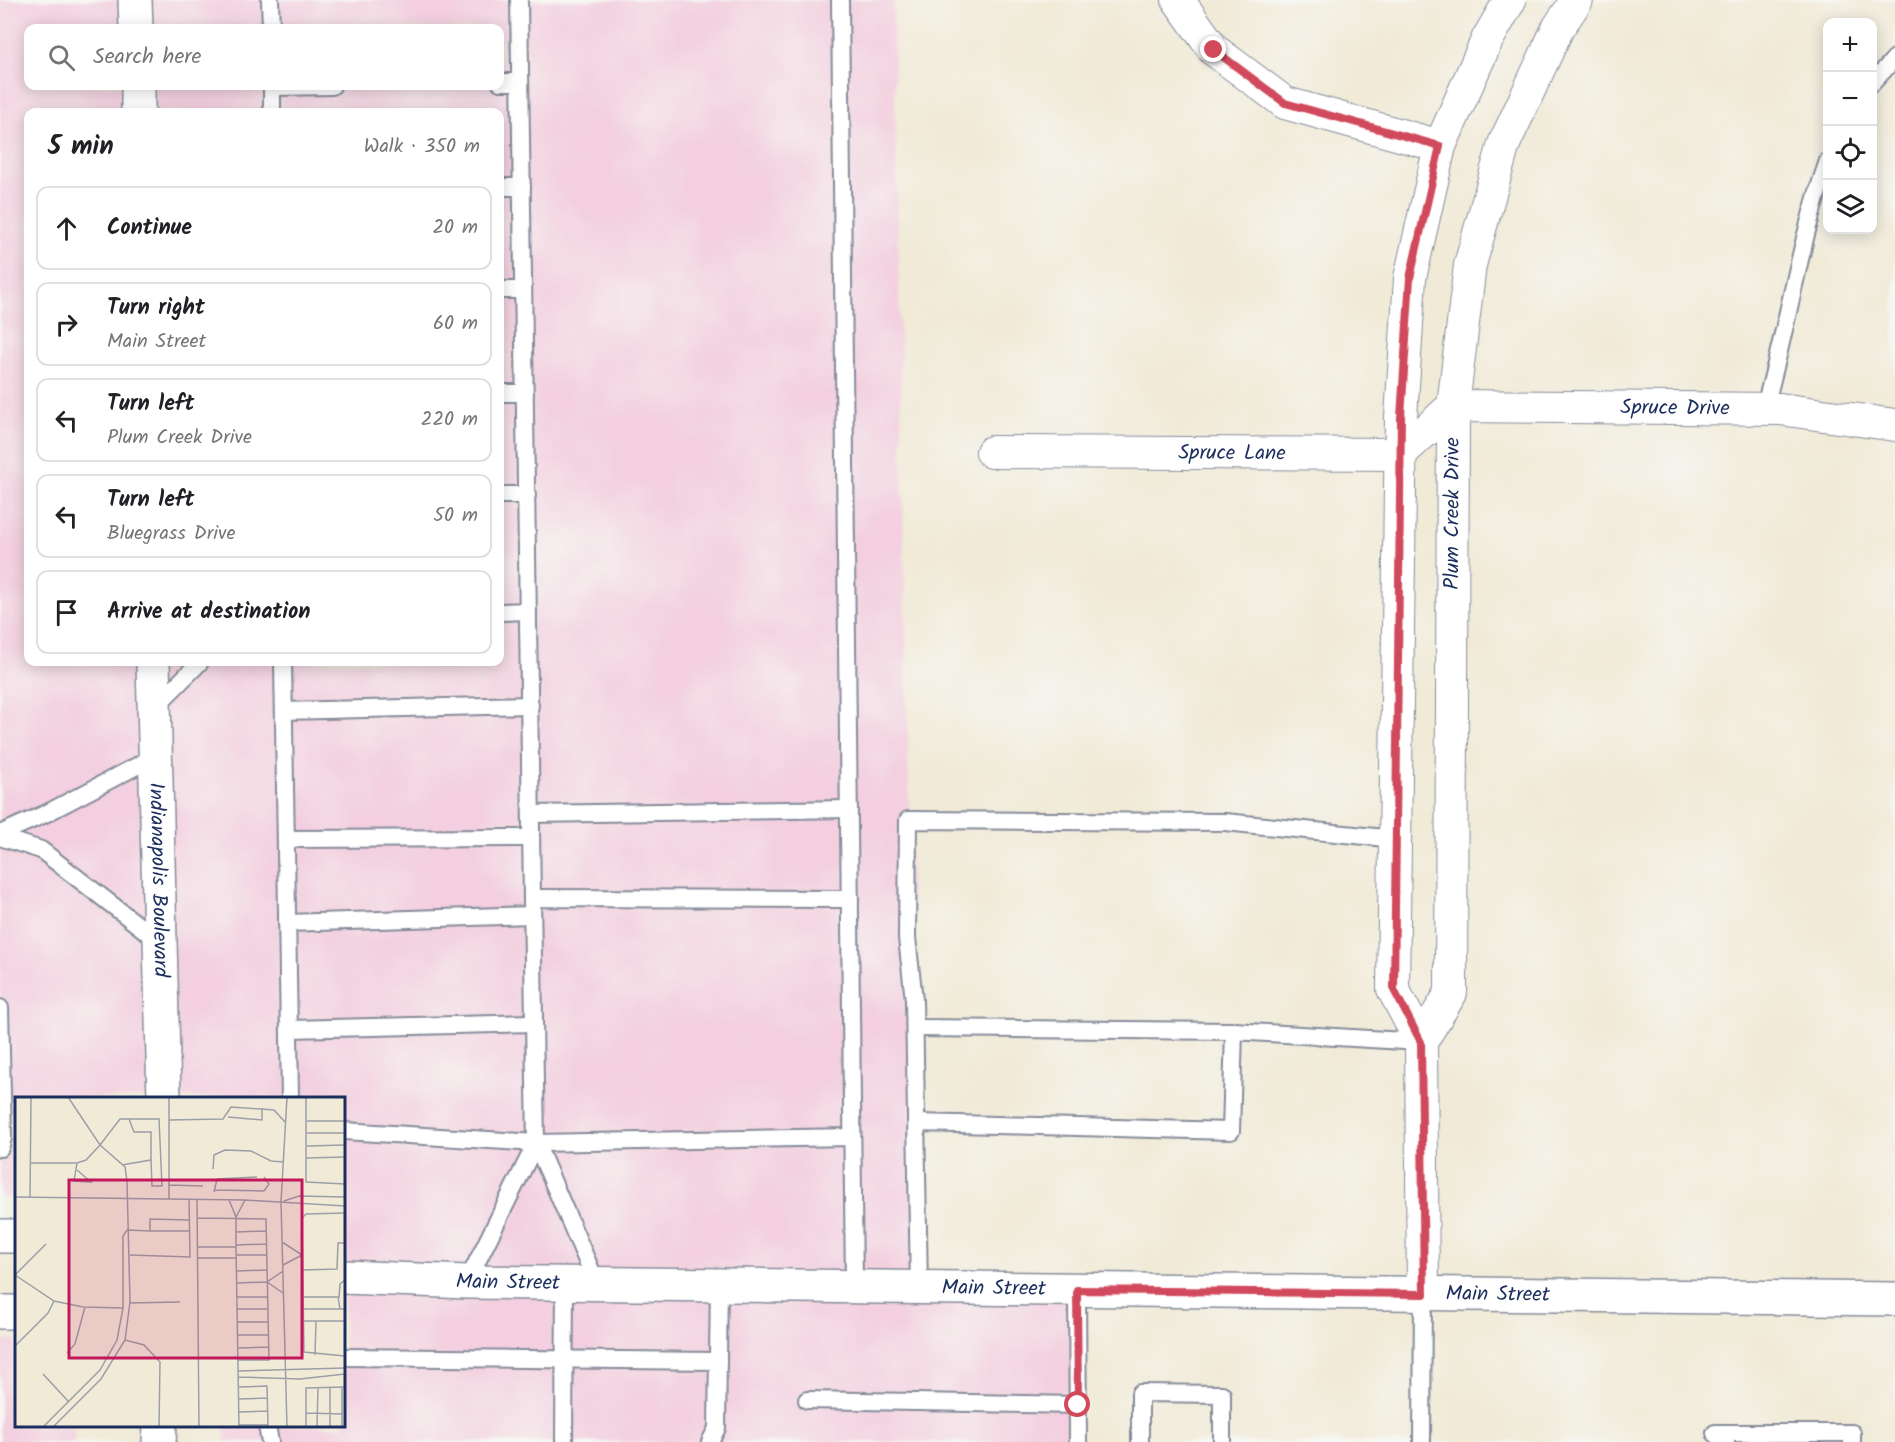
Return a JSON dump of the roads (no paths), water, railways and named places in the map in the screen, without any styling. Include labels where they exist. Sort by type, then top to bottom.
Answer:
[{"type":"main road","points":[[135,0],[136,24]]},
{"type":"main road","points":[[138,90],[138,108]]},
{"type":"main road","name":"Indianapolis Boulevard","points":[[153,666],[164,1097]]},
{"type":"main road","name":"Main Street","points":[[345,1277],[466,1282],[719,1286],[1895,1299]]},
{"type":"main road","points":[[159,1442],[160,1427]]},
{"type":"street","points":[[1178,0],[1214,50],[1285,103],[1440,146]]},
{"type":"street","points":[[1424,1294],[1421,1042],[1394,990],[1400,454],[1410,278],[1440,146],[1487,40],[1510,0]]},
{"type":"street","name":"Plum Creek Drive","points":[[1421,1042],[1451,993],[1453,406],[1470,265],[1504,144],[1558,28],[1577,0]]},
{"type":"street","points":[[1400,454],[1453,406]]},
{"type":"street","name":"Spruce Drive","points":[[1453,406],[1764,410],[1895,425]]},
{"type":"street","name":"Spruce Lane","points":[[992,452],[1400,454]]},
{"type":"lane","points":[[270,0],[271,24]]},
{"type":"lane","points":[[519,0],[536,1143],[597,1284]]},
{"type":"lane","points":[[840,0],[854,1287]]},
{"type":"lane","points":[[1877,77],[1895,58]]},
{"type":"lane","points":[[504,82],[520,82]]},
{"type":"lane","points":[[272,90],[272,108]]},
{"type":"lane","points":[[1764,410],[1783,345],[1798,259],[1823,175]]},
{"type":"lane","points":[[504,187],[522,187]]},
{"type":"lane","points":[[504,290],[523,290]]},
{"type":"lane","points":[[504,393],[525,393]]},
{"type":"lane","points":[[504,495],[526,495]]},
{"type":"lane","points":[[504,612],[528,611]]},
{"type":"lane","points":[[155,707],[196,666]]},
{"type":"lane","points":[[283,666],[290,1097]]},
{"type":"lane","points":[[284,711],[530,705]]},
{"type":"lane","points":[[0,835],[154,757]]},
{"type":"lane","points":[[531,814],[849,809]]},
{"type":"lane","points":[[920,1288],[915,1028],[907,938],[908,820],[1225,822],[1395,839]]},
{"type":"lane","points":[[0,835],[41,850],[160,942]]},
{"type":"lane","points":[[286,839],[531,838]]},
{"type":"lane","points":[[532,898],[850,899]]},
{"type":"lane","points":[[287,923],[532,915]]},
{"type":"lane","points":[[0,1008],[3,1138],[0,1148]]},
{"type":"lane","points":[[289,1029],[534,1023]]},
{"type":"lane","points":[[915,1028],[1234,1031],[1421,1042]]},
{"type":"lane","points":[[917,1124],[1232,1131],[1234,1031]]},
{"type":"lane","points":[[345,1131],[536,1143],[852,1137]]},
{"type":"lane","points":[[466,1282],[536,1143]]},
{"type":"lane","points":[[564,1442],[565,1283]]},
{"type":"lane","points":[[710,1442],[717,1428],[719,1286]]},
{"type":"lane","points":[[1077,1290],[1078,1442]]},
{"type":"lane","points":[[1422,1442],[1424,1294]]},
{"type":"lane","points":[[345,1357],[718,1361]]},
{"type":"lane","points":[[1140,1442],[1140,1393],[1222,1394],[1222,1442]]},
{"type":"lane","points":[[807,1400],[1078,1405]]},
{"type":"lane","points":[[267,1427],[270,1442]]},
{"type":"lane","points":[[1726,1442],[1715,1432],[1852,1433],[1852,1442]]}]
